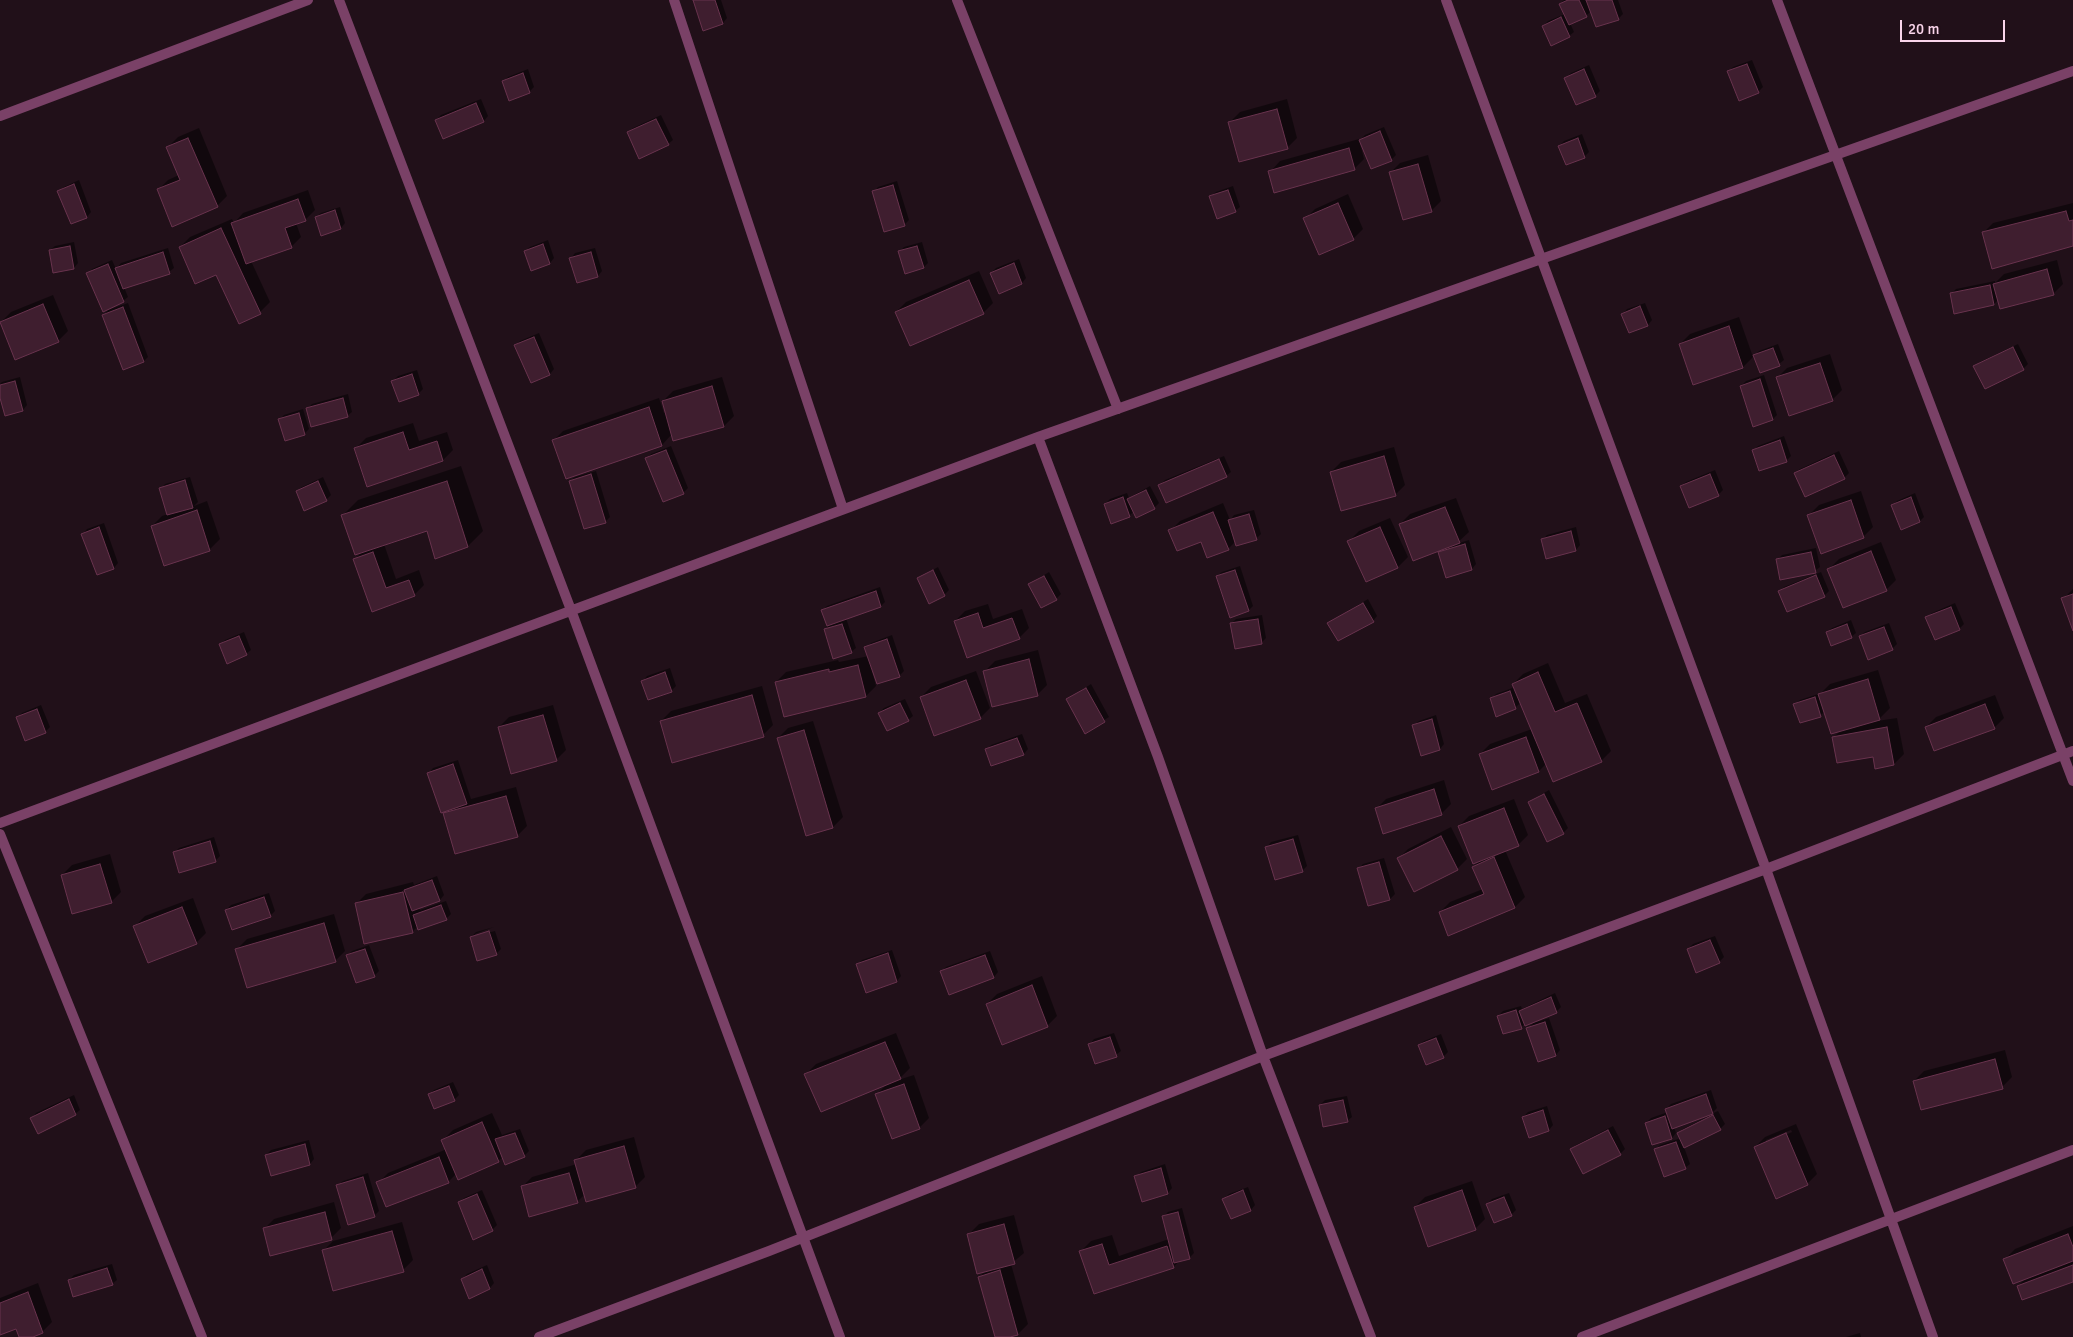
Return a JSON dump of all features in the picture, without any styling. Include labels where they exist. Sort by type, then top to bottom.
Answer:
[{"type":"street","points":[[0,116],[308,0]]},
{"type":"street","points":[[339,0],[571,610],[805,1237],[840,1337]]},
{"type":"street","points":[[674,0],[843,509]]},
{"type":"street","points":[[957,0],[1118,409]]},
{"type":"street","points":[[1446,0],[1766,869],[1933,1337]]},
{"type":"street","points":[[1777,0],[1835,155],[2068,753],[2073,781]]},
{"type":"street","points":[[0,823],[1038,437],[2073,71]]},
{"type":"street","points":[[1038,437],[1158,756],[1263,1056],[1372,1337]]},
{"type":"street","points":[[539,1337],[805,1237],[1263,1056],[1766,869],[2068,753]]},
{"type":"street","points":[[0,834],[202,1337]]},
{"type":"street","points":[[1582,1337],[1890,1218],[2073,1150]]},
{"type":"building","points":[[693,0],[715,0],[723,24],[703,31]]},
{"type":"building","points":[[1568,0],[1579,0],[1587,17],[1569,25],[1559,4]]},
{"type":"building","points":[[1586,0],[1612,0],[1619,20],[1596,27]]},
{"type":"building","points":[[1561,17],[1570,37],[1551,46],[1542,26]]},
{"type":"building","points":[[1747,64],[1759,93],[1739,101],[1727,71]]},
{"type":"building","points":[[1584,69],[1596,97],[1576,105],[1564,78]]},
{"type":"building","points":[[523,73],[530,93],[509,101],[502,81]]},
{"type":"building","points":[[476,103],[484,122],[443,139],[435,120]]},
{"type":"building","points":[[1277,109],[1288,149],[1239,162],[1228,122]]},
{"type":"building","points":[[656,119],[669,145],[639,159],[627,132]]},
{"type":"building","points":[[1380,131],[1392,161],[1371,169],[1359,140]]},
{"type":"building","points":[[188,138],[218,207],[172,227],[157,189],[180,180],[166,147]]},
{"type":"building","points":[[1578,138],[1585,158],[1566,165],[1558,146]]},
{"type":"building","points":[[1349,148],[1355,170],[1274,193],[1268,171]]},
{"type":"building","points":[[1418,164],[1432,212],[1403,220],[1389,172]]},
{"type":"building","points":[[74,184],[87,218],[71,224],[57,191]]},
{"type":"building","points":[[893,185],[905,226],[884,232],[872,191]]},
{"type":"building","points":[[1228,190],[1236,212],[1217,219],[1209,196]]},
{"type":"building","points":[[298,199],[306,221],[285,228],[292,248],[246,264],[231,223]]},
{"type":"building","points":[[1338,203],[1354,240],[1319,255],[1303,218]]},
{"type":"building","points":[[335,210],[341,229],[321,236],[315,217]]},
{"type":"building","points":[[2066,211],[2069,221],[2073,220],[2073,246],[1992,269],[1982,232]]},
{"type":"building","points":[[221,228],[261,314],[239,324],[216,275],[195,284],[179,247]]},
{"type":"building","points":[[543,244],[550,264],[531,271],[524,251]]},
{"type":"building","points":[[70,246],[74,269],[53,273],[49,250]]},
{"type":"building","points":[[917,246],[924,268],[905,274],[898,251]]},
{"type":"building","points":[[163,252],[170,274],[123,289],[115,268]]},
{"type":"building","points":[[591,252],[598,277],[577,283],[569,258]]},
{"type":"building","points":[[1014,263],[1022,284],[999,294],[990,273]]},
{"type":"building","points":[[108,264],[124,302],[103,312],[86,273]]},
{"type":"building","points":[[2047,269],[2054,295],[2000,309],[1993,284]]},
{"type":"building","points":[[969,280],[984,314],[910,346],[895,312]]},
{"type":"building","points":[[1990,285],[1994,305],[1954,314],[1950,293]]},
{"type":"building","points":[[43,304],[59,342],[15,360],[0,322]]},
{"type":"building","points":[[1640,306],[1648,326],[1629,333],[1621,314]]},
{"type":"building","points":[[123,307],[144,362],[123,370],[102,315]]},
{"type":"building","points":[[1729,326],[1743,368],[1693,385],[1679,344]]},
{"type":"building","points":[[534,337],[550,375],[531,383],[514,345]]},
{"type":"building","points":[[2013,347],[2024,370],[1985,389],[1973,366]]},
{"type":"building","points":[[1773,348],[1780,366],[1760,373],[1753,355]]},
{"type":"building","points":[[1820,363],[1833,401],[1789,416],[1776,377]]},
{"type":"building","points":[[412,374],[419,395],[399,402],[391,381]]},
{"type":"building","points":[[1760,379],[1773,420],[1753,427],[1740,386]]},
{"type":"building","points":[[15,381],[23,411],[5,416],[0,398],[0,385]]},
{"type":"building","points":[[712,386],[724,427],[673,441],[662,401]]},
{"type":"building","points":[[343,398],[348,417],[311,427],[306,408]]},
{"type":"building","points":[[649,407],[662,446],[566,479],[552,440]]},
{"type":"building","points":[[299,413],[305,435],[285,441],[278,419]]},
{"type":"building","points":[[403,432],[409,450],[437,441],[443,461],[367,487],[354,448]]},
{"type":"building","points":[[1780,440],[1787,462],[1759,471],[1752,450]]},
{"type":"building","points":[[666,450],[684,494],[663,502],[645,458]]},
{"type":"building","points":[[1834,455],[1845,479],[1805,497],[1794,473]]},
{"type":"building","points":[[1384,456],[1396,496],[1341,511],[1330,472]]},
{"type":"building","points":[[1219,459],[1227,477],[1166,503],[1158,485]]},
{"type":"building","points":[[591,474],[606,523],[584,529],[569,481]]},
{"type":"building","points":[[1710,474],[1719,496],[1689,508],[1680,486]]},
{"type":"building","points":[[185,480],[193,508],[167,515],[159,488]]},
{"type":"building","points":[[318,481],[327,501],[304,511],[296,491]]},
{"type":"building","points":[[447,481],[468,547],[435,559],[427,531],[355,555],[341,515]]},
{"type":"building","points":[[1146,490],[1155,509],[1136,518],[1127,499]]},
{"type":"building","points":[[1123,497],[1130,517],[1111,524],[1104,504]]},
{"type":"building","points":[[1911,497],[1920,522],[1901,530],[1891,505]]},
{"type":"building","points":[[1851,500],[1864,538],[1821,554],[1807,515]]},
{"type":"building","points":[[1445,507],[1460,543],[1413,561],[1399,524]]},
{"type":"building","points":[[197,510],[210,551],[164,566],[151,526]]},
{"type":"building","points":[[1213,512],[1229,550],[1207,558],[1201,542],[1177,551],[1168,530]]},
{"type":"building","points":[[1249,514],[1257,540],[1236,546],[1228,520]]},
{"type":"building","points":[[99,527],[114,569],[97,575],[81,534]]},
{"type":"building","points":[[1380,527],[1398,568],[1366,582],[1347,541]]},
{"type":"building","points":[[1571,531],[1576,551],[1546,559],[1541,539]]},
{"type":"building","points":[[1465,544],[1472,570],[1446,578],[1438,552]]},
{"type":"building","points":[[1871,551],[1887,591],[1843,608],[1827,569]]},
{"type":"building","points":[[373,552],[386,588],[409,580],[415,596],[372,612],[353,559]]},
{"type":"building","points":[[1811,552],[1816,573],[1780,580],[1776,559]]},
{"type":"building","points":[[933,570],[945,596],[929,604],[917,578]]},
{"type":"building","points":[[1235,570],[1249,611],[1230,618],[1216,576]]},
{"type":"building","points":[[1816,575],[1825,597],[1787,612],[1778,591]]},
{"type":"building","points":[[1044,576],[1057,600],[1041,608],[1028,584]]},
{"type":"building","points":[[876,591],[881,607],[827,626],[821,610]]},
{"type":"building","points":[[2073,594],[2073,631],[2061,598]]},
{"type":"building","points":[[1363,603],[1374,622],[1338,641],[1327,623]]},
{"type":"building","points":[[1951,607],[1960,630],[1935,640],[1925,617]]},
{"type":"building","points":[[978,613],[983,628],[1012,618],[1020,639],[967,658],[954,621]]},
{"type":"building","points":[[1258,619],[1262,644],[1235,649],[1230,623]]},
{"type":"building","points":[[842,624],[852,653],[833,659],[824,629]]},
{"type":"building","points":[[1847,624],[1852,638],[1831,646],[1826,632]]},
{"type":"building","points":[[1884,627],[1893,650],[1868,660],[1859,636]]},
{"type":"building","points":[[239,636],[247,655],[227,664],[219,644]]},
{"type":"building","points":[[887,639],[900,677],[877,684],[864,647]]},
{"type":"building","points":[[1029,659],[1038,696],[992,707],[983,671]]},
{"type":"building","points":[[858,665],[866,697],[784,717],[775,682],[829,669],[829,672]]},
{"type":"building","points":[[665,672],[672,692],[648,700],[641,681]]},
{"type":"building","points":[[1538,672],[1555,712],[1577,703],[1602,762],[1553,782],[1512,684]]},
{"type":"building","points":[[1868,679],[1880,720],[1831,734],[1818,694]]},
{"type":"building","points":[[966,680],[981,719],[934,736],[920,697]]},
{"type":"building","points":[[1086,688],[1105,722],[1085,734],[1066,699]]},
{"type":"building","points":[[1510,691],[1516,709],[1496,717],[1490,698]]},
{"type":"building","points":[[752,695],[764,737],[672,763],[660,721]]},
{"type":"building","points":[[1815,697],[1821,717],[1800,723],[1793,704]]},
{"type":"building","points":[[900,703],[909,721],[887,731],[878,713]]},
{"type":"building","points":[[1985,704],[1995,729],[1934,751],[1925,727]]},
{"type":"building","points":[[37,709],[46,733],[25,741],[16,717]]},
{"type":"building","points":[[543,715],[557,761],[511,774],[498,727]]},
{"type":"building","points":[[1432,719],[1440,750],[1421,756],[1412,725]]},
{"type":"building","points":[[1887,727],[1894,765],[1875,769],[1873,757],[1837,763],[1832,737]]},
{"type":"building","points":[[804,730],[833,828],[806,836],[777,738]]},
{"type":"building","points":[[1526,737],[1539,772],[1492,790],[1479,754]]},
{"type":"building","points":[[1017,738],[1024,755],[991,766],[985,749]]},
{"type":"building","points":[[453,764],[467,804],[441,813],[427,773]]},
{"type":"building","points":[[1434,789],[1442,815],[1383,834],[1375,808]]},
{"type":"building","points":[[1544,794],[1564,834],[1547,842],[1528,802]]},
{"type":"building","points":[[506,796],[518,837],[455,854],[443,813]]},
{"type":"building","points":[[1504,808],[1519,846],[1473,864],[1458,826]]},
{"type":"building","points":[[1441,836],[1458,870],[1414,892],[1397,858]]},
{"type":"building","points":[[1293,839],[1303,872],[1275,880],[1265,847]]},
{"type":"building","points":[[210,841],[216,862],[179,873],[173,852]]},
{"type":"building","points":[[1494,857],[1515,908],[1448,936],[1439,912],[1484,894],[1472,867]]},
{"type":"building","points":[[1379,862],[1390,900],[1368,906],[1357,868]]},
{"type":"building","points":[[100,864],[112,903],[72,914],[61,875]]},
{"type":"building","points":[[432,880],[440,901],[412,911],[404,890]]},
{"type":"building","points":[[403,892],[413,933],[364,944],[355,903]]},
{"type":"building","points":[[264,897],[271,917],[232,930],[225,910]]},
{"type":"building","points":[[441,905],[447,920],[418,930],[413,915]]},
{"type":"building","points":[[182,907],[197,944],[148,963],[133,926]]},
{"type":"building","points":[[324,923],[336,962],[247,988],[235,949]]},
{"type":"building","points":[[489,931],[497,955],[477,961],[470,937]]},
{"type":"building","points":[[1710,940],[1720,963],[1696,973],[1687,949]]},
{"type":"building","points":[[365,949],[375,977],[356,983],[346,955]]},
{"type":"building","points":[[888,953],[897,982],[866,993],[856,964]]},
{"type":"building","points":[[985,955],[994,978],[949,995],[940,971]]},
{"type":"building","points":[[1032,985],[1048,1027],[1002,1045],[986,1004]]},
{"type":"building","points":[[1551,997],[1557,1013],[1525,1026],[1519,1011]]},
{"type":"building","points":[[1516,1010],[1522,1029],[1503,1034],[1497,1016]]},
{"type":"building","points":[[1545,1022],[1556,1056],[1538,1062],[1526,1028]]},
{"type":"building","points":[[1110,1037],[1117,1057],[1095,1064],[1088,1044]]},
{"type":"building","points":[[1436,1038],[1444,1058],[1426,1065],[1418,1045]]},
{"type":"building","points":[[885,1042],[901,1079],[821,1112],[804,1074]]},
{"type":"building","points":[[1995,1059],[2003,1089],[1921,1110],[1913,1081]]},
{"type":"building","points":[[904,1084],[920,1129],[892,1139],[875,1094]]},
{"type":"building","points":[[449,1086],[455,1101],[434,1109],[428,1094]]},
{"type":"building","points":[[1706,1094],[1713,1114],[1672,1129],[1665,1109]]},
{"type":"building","points":[[69,1099],[76,1115],[38,1134],[30,1118]]},
{"type":"building","points":[[1343,1100],[1348,1122],[1323,1127],[1319,1105]]},
{"type":"building","points":[[1543,1110],[1549,1131],[1529,1138],[1522,1117]]},
{"type":"building","points":[[1713,1115],[1721,1130],[1684,1148],[1677,1133]]},
{"type":"building","points":[[1665,1116],[1672,1139],[1652,1145],[1645,1123]]},
{"type":"building","points":[[482,1122],[499,1162],[458,1180],[441,1140]]},
{"type":"building","points":[[1608,1130],[1621,1155],[1583,1174],[1570,1149]]},
{"type":"building","points":[[515,1133],[525,1157],[505,1165],[495,1139]]},
{"type":"building","points":[[1786,1133],[1808,1185],[1776,1199],[1754,1147]]},
{"type":"building","points":[[1676,1142],[1686,1169],[1664,1177],[1654,1149]]},
{"type":"building","points":[[305,1144],[310,1165],[271,1176],[265,1155]]},
{"type":"building","points":[[624,1146],[636,1188],[586,1202],[574,1160]]},
{"type":"building","points":[[439,1157],[449,1183],[386,1207],[376,1182]]},
{"type":"building","points":[[1161,1168],[1168,1194],[1142,1202],[1134,1176]]},
{"type":"building","points":[[569,1173],[578,1203],[529,1217],[521,1186]]},
{"type":"building","points":[[363,1177],[375,1217],[348,1225],[336,1185]]},
{"type":"building","points":[[1243,1190],[1251,1211],[1231,1219],[1222,1199]]},
{"type":"building","points":[[1462,1190],[1476,1230],[1428,1247],[1414,1207]]},
{"type":"building","points":[[477,1194],[493,1231],[473,1240],[458,1202]]},
{"type":"building","points":[[1504,1197],[1512,1216],[1494,1223],[1486,1204]]},
{"type":"building","points":[[325,1212],[332,1240],[270,1256],[263,1228]]},
{"type":"building","points":[[1178,1212],[1190,1259],[1174,1263],[1162,1216]]},
{"type":"building","points":[[1004,1224],[1015,1264],[977,1274],[967,1234]]},
{"type":"building","points":[[392,1231],[404,1272],[333,1291],[322,1250]]},
{"type":"building","points":[[2068,1234],[2073,1247],[2073,1261],[2013,1284],[2003,1259]]},
{"type":"building","points":[[1102,1244],[1109,1265],[1167,1246],[1174,1268],[1094,1294],[1079,1251]]},
{"type":"building","points":[[2073,1265],[2073,1282],[2022,1300],[2017,1286]]},
{"type":"building","points":[[107,1268],[113,1285],[73,1297],[68,1280]]},
{"type":"building","points":[[482,1269],[490,1289],[469,1299],[461,1279]]},
{"type":"building","points":[[1000,1270],[1018,1335],[1010,1337],[995,1337],[978,1277]]},
{"type":"building","points":[[28,1292],[43,1333],[33,1337],[19,1337],[16,1329],[0,1335],[0,1303]]}]
